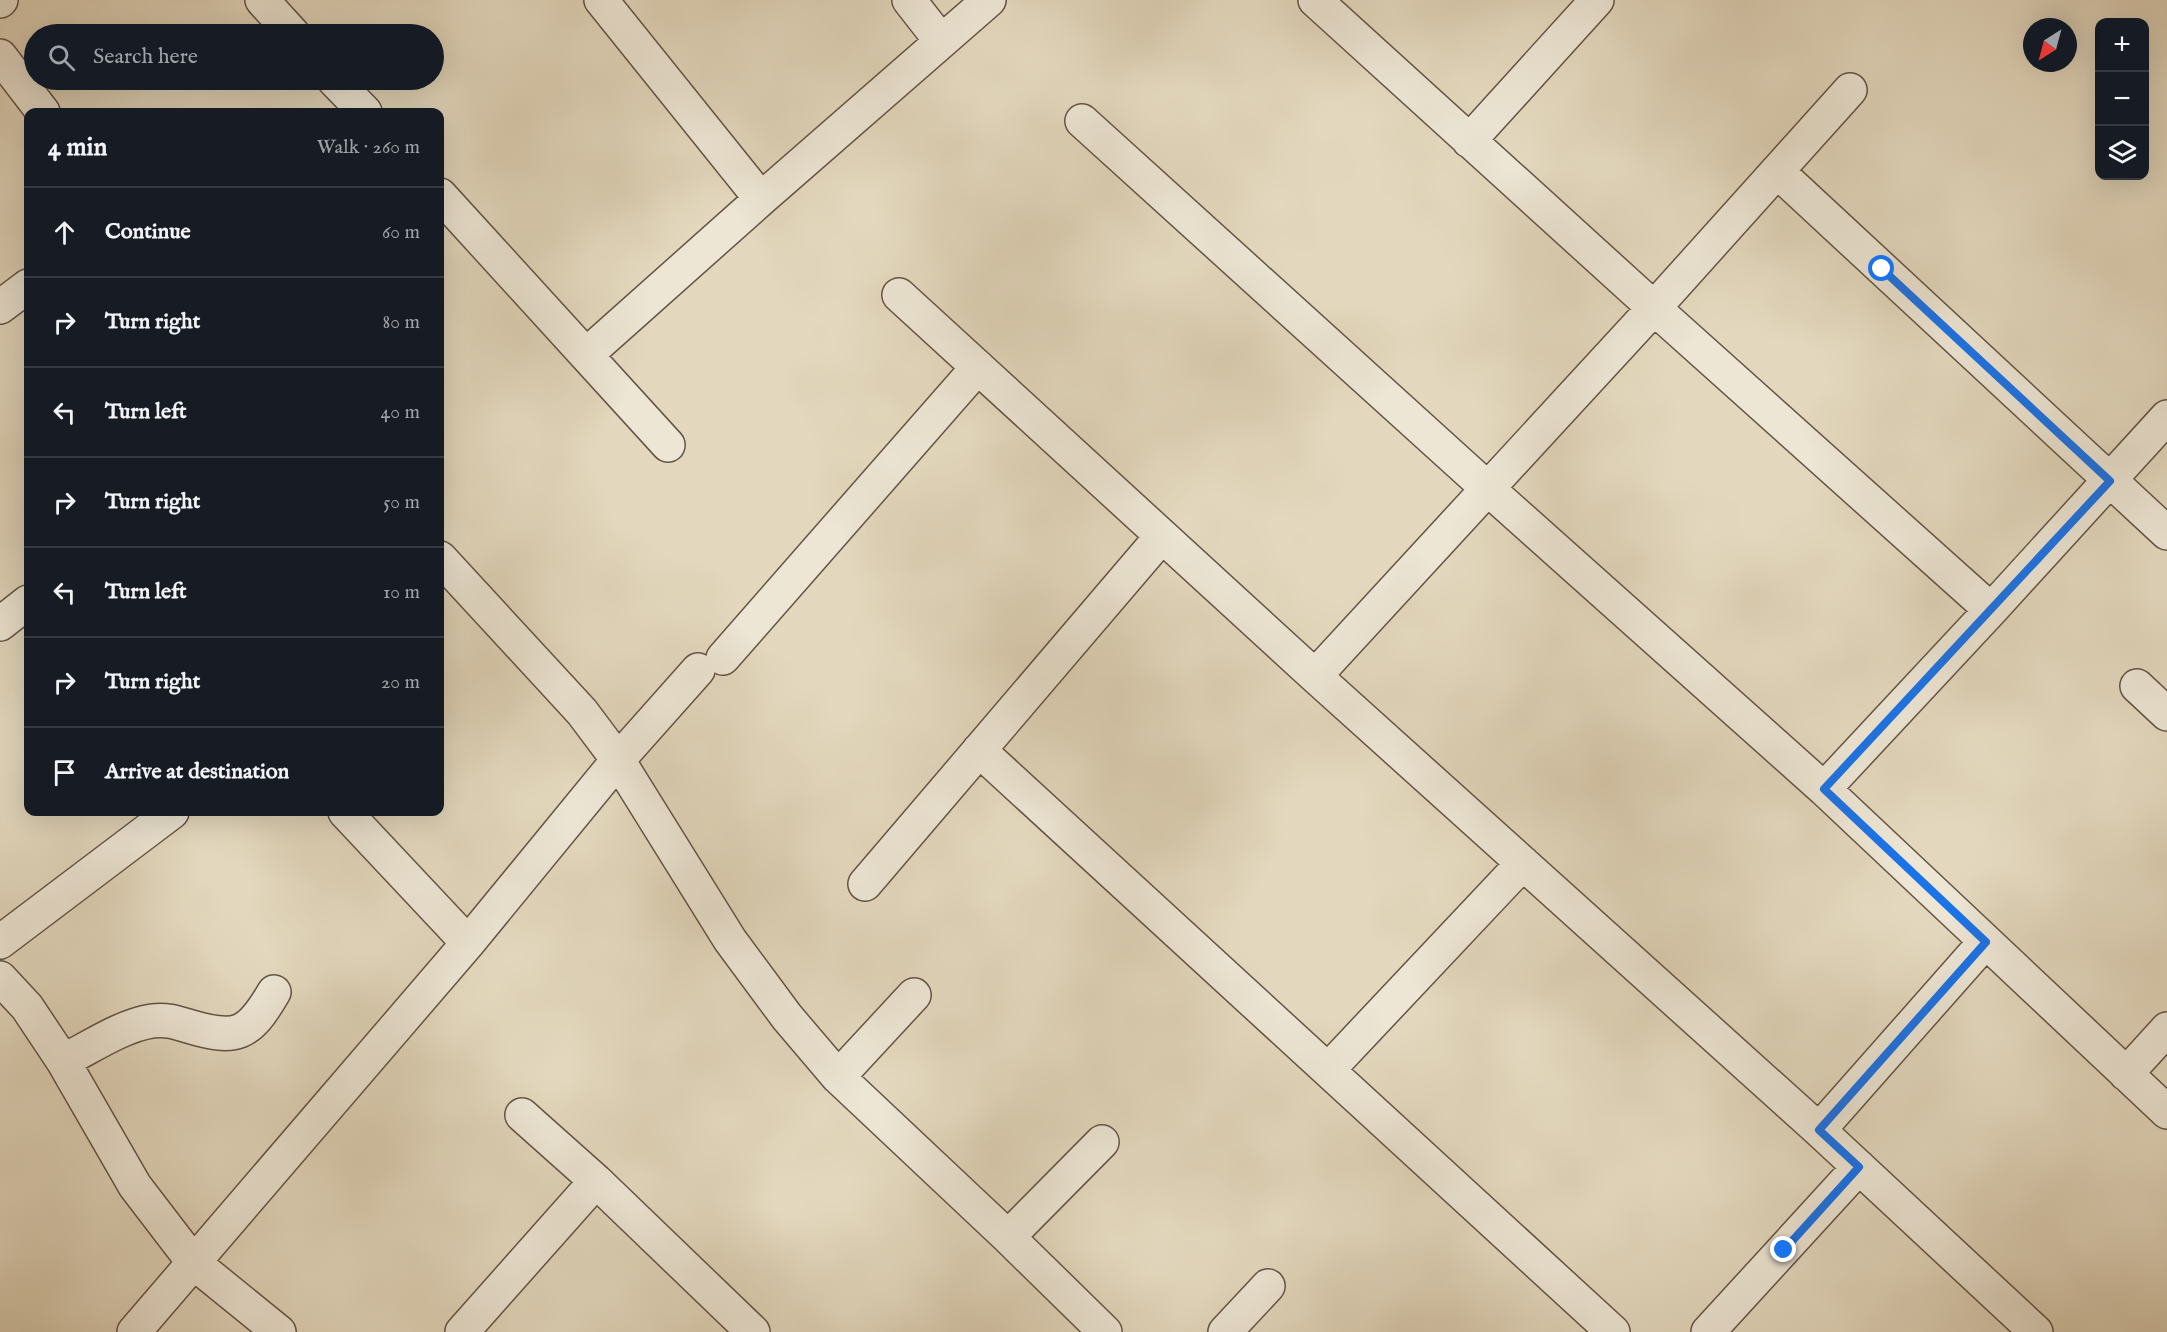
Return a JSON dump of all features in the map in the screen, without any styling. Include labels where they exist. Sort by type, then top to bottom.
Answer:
[{"type":"street","points":[[262,0],[284,24]]},
{"type":"street","points":[[602,0],[761,199]]},
{"type":"street","points":[[909,0],[941,41]]},
{"type":"street","points":[[586,356],[761,199],[989,0]]},
{"type":"street","points":[[1314,0],[1991,610]]},
{"type":"street","points":[[1469,141],[1597,0]]},
{"type":"street","points":[[0,57],[24,88]]},
{"type":"street","points":[[26,90],[40,108]]},
{"type":"street","points":[[343,90],[360,108]]},
{"type":"street","points":[[1315,676],[1654,308],[1850,90]]},
{"type":"street","points":[[1082,121],[1824,789],[2167,1112]]},
{"type":"street","points":[[1778,171],[2167,533]]},
{"type":"street","points":[[444,199],[668,445]]},
{"type":"street","points":[[0,307],[24,289]]},
{"type":"street","points":[[899,295],[1315,676],[1819,1130],[2036,1332]]},
{"type":"street","points":[[134,1332],[468,944],[618,760],[710,664],[978,367]]},
{"type":"street","points":[[1824,789],[2167,417]]},
{"type":"street","points":[[865,884],[1162,536]]},
{"type":"street","points":[[444,562],[582,712],[618,760],[730,940],[787,1017],[837,1077],[1106,1332]]},
{"type":"street","points":[[0,624],[24,605]]},
{"type":"street","points":[[2137,686],[2167,714]]},
{"type":"street","points":[[979,750],[1612,1332]]},
{"type":"street","points":[[0,942],[167,816]]},
{"type":"street","points":[[349,816],[468,944]]},
{"type":"street","points":[[1328,1070],[1523,864]]},
{"type":"street","points":[[1819,1130],[1986,942]]},
{"type":"street","points":[[0,978],[27,1007],[63,1061],[135,1186],[194,1263],[279,1332]]},
{"type":"street","points":[[63,1061],[132,1026],[152,1021],[169,1020],[207,1032],[228,1035],[243,1031],[260,1015],[274,992]]},
{"type":"street","points":[[837,1077],[914,995]]},
{"type":"street","points":[[2126,1074],[2167,1029]]},
{"type":"street","points":[[522,1115],[596,1181],[753,1332]]},
{"type":"street","points":[[1008,1238],[1102,1142]]},
{"type":"street","points":[[1708,1332],[1859,1167]]},
{"type":"street","points":[[462,1332],[596,1181]]},
{"type":"street","points":[[1224,1332],[1268,1286]]},
{"type":"route","points":[[1784,1250],[1859,1167],[1819,1130],[1986,942],[1824,789],[2110,481],[1882,269]]}]
